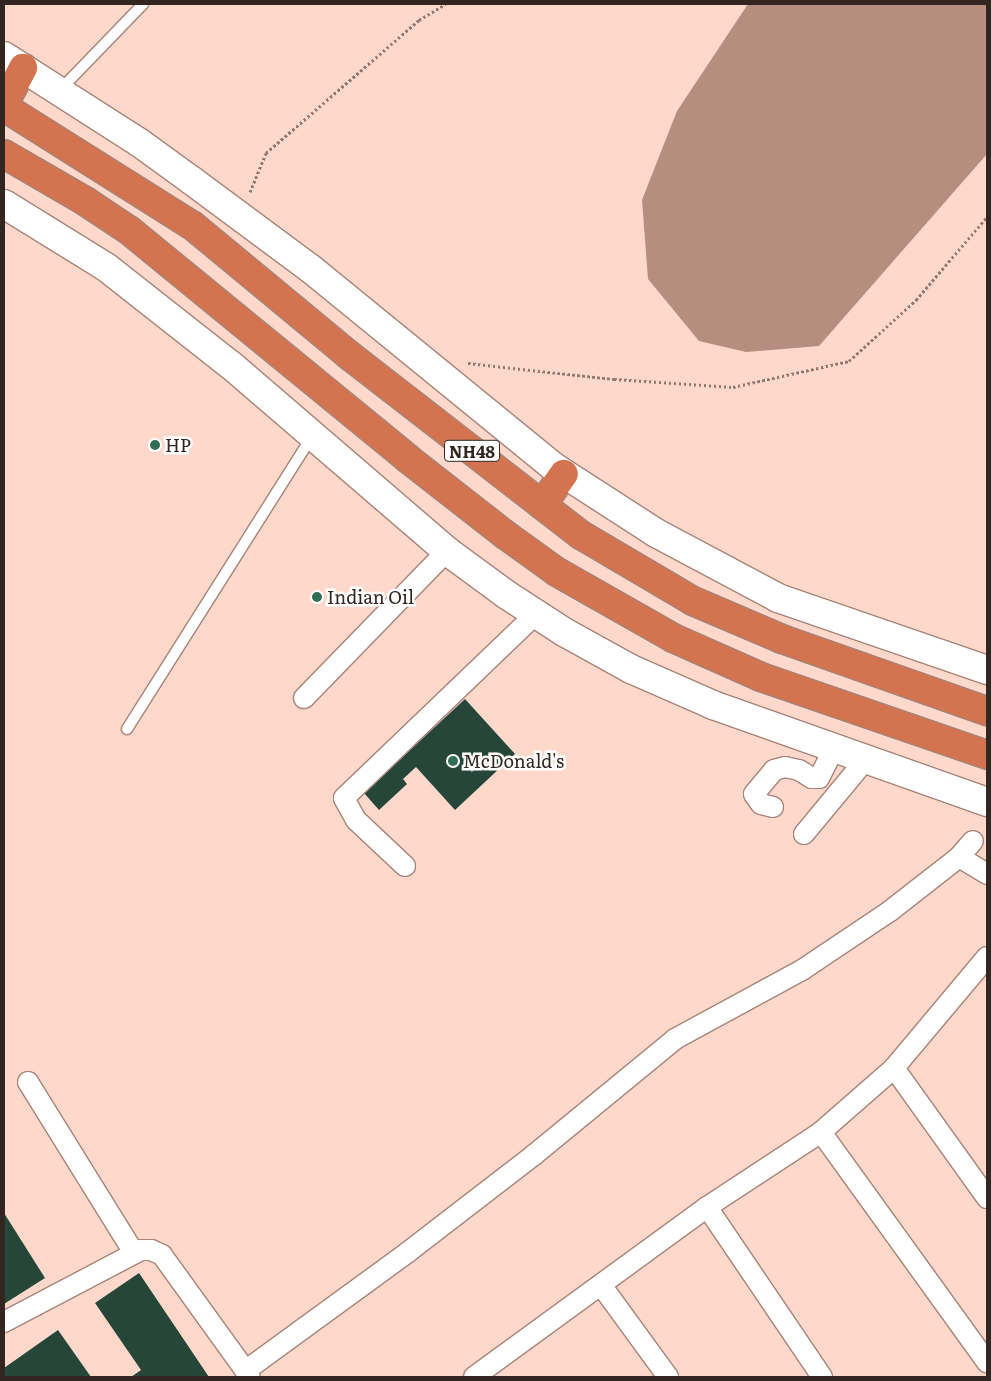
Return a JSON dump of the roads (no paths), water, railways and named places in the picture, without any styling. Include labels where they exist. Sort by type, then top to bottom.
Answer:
[{"type":"highway","points":[[4,105],[14,62]]},
{"type":"highway","name":"NH48","points":[[4,105],[193,226],[350,356],[581,535],[693,601],[782,639],[987,711]]},
{"type":"highway","name":"NH48","points":[[4,154],[86,201],[130,231],[407,458],[507,536],[557,572],[673,638],[761,677],[987,755]]},
{"type":"highway","points":[[542,505],[564,474]]},
{"type":"street","points":[[14,62],[140,143],[240,216],[311,269],[564,474],[656,533],[778,598],[987,670]]},
{"type":"street","points":[[4,204],[106,267],[232,366],[448,551],[564,632],[631,669],[713,705],[987,802]]},
{"type":"street","points":[[304,698],[448,551]]},
{"type":"street","points":[[405,866],[356,820],[344,798],[536,614]]},
{"type":"street","points":[[773,806],[761,804],[754,794],[774,770],[785,767],[799,770],[812,778],[820,778],[834,749]]},
{"type":"street","points":[[804,834],[866,759]]},
{"type":"street","points":[[4,1322],[134,1253],[141,1250],[152,1250],[162,1255],[247,1374],[471,1204],[675,1039],[802,970],[890,911],[959,857],[973,841]]},
{"type":"street","points":[[959,857],[987,874]]},
{"type":"street","points":[[474,1377],[496,1371],[601,1285],[707,1207],[821,1132],[894,1068],[987,957]]},
{"type":"street","points":[[894,1068],[987,1198]]},
{"type":"street","points":[[28,1082],[134,1253]]},
{"type":"street","points":[[821,1132],[987,1362]]},
{"type":"street","points":[[707,1207],[822,1377]]},
{"type":"street","points":[[601,1285],[668,1377]]},
{"type":"lane","points":[[60,90],[143,4]]},
{"type":"lane","points":[[127,729],[314,435]]},
{"type":"place","name":"HP","points":[[155,445]]},
{"type":"place","name":"Indian Oil","points":[[317,597]]},
{"type":"place","name":"McDonald's","points":[[453,761]]}]
